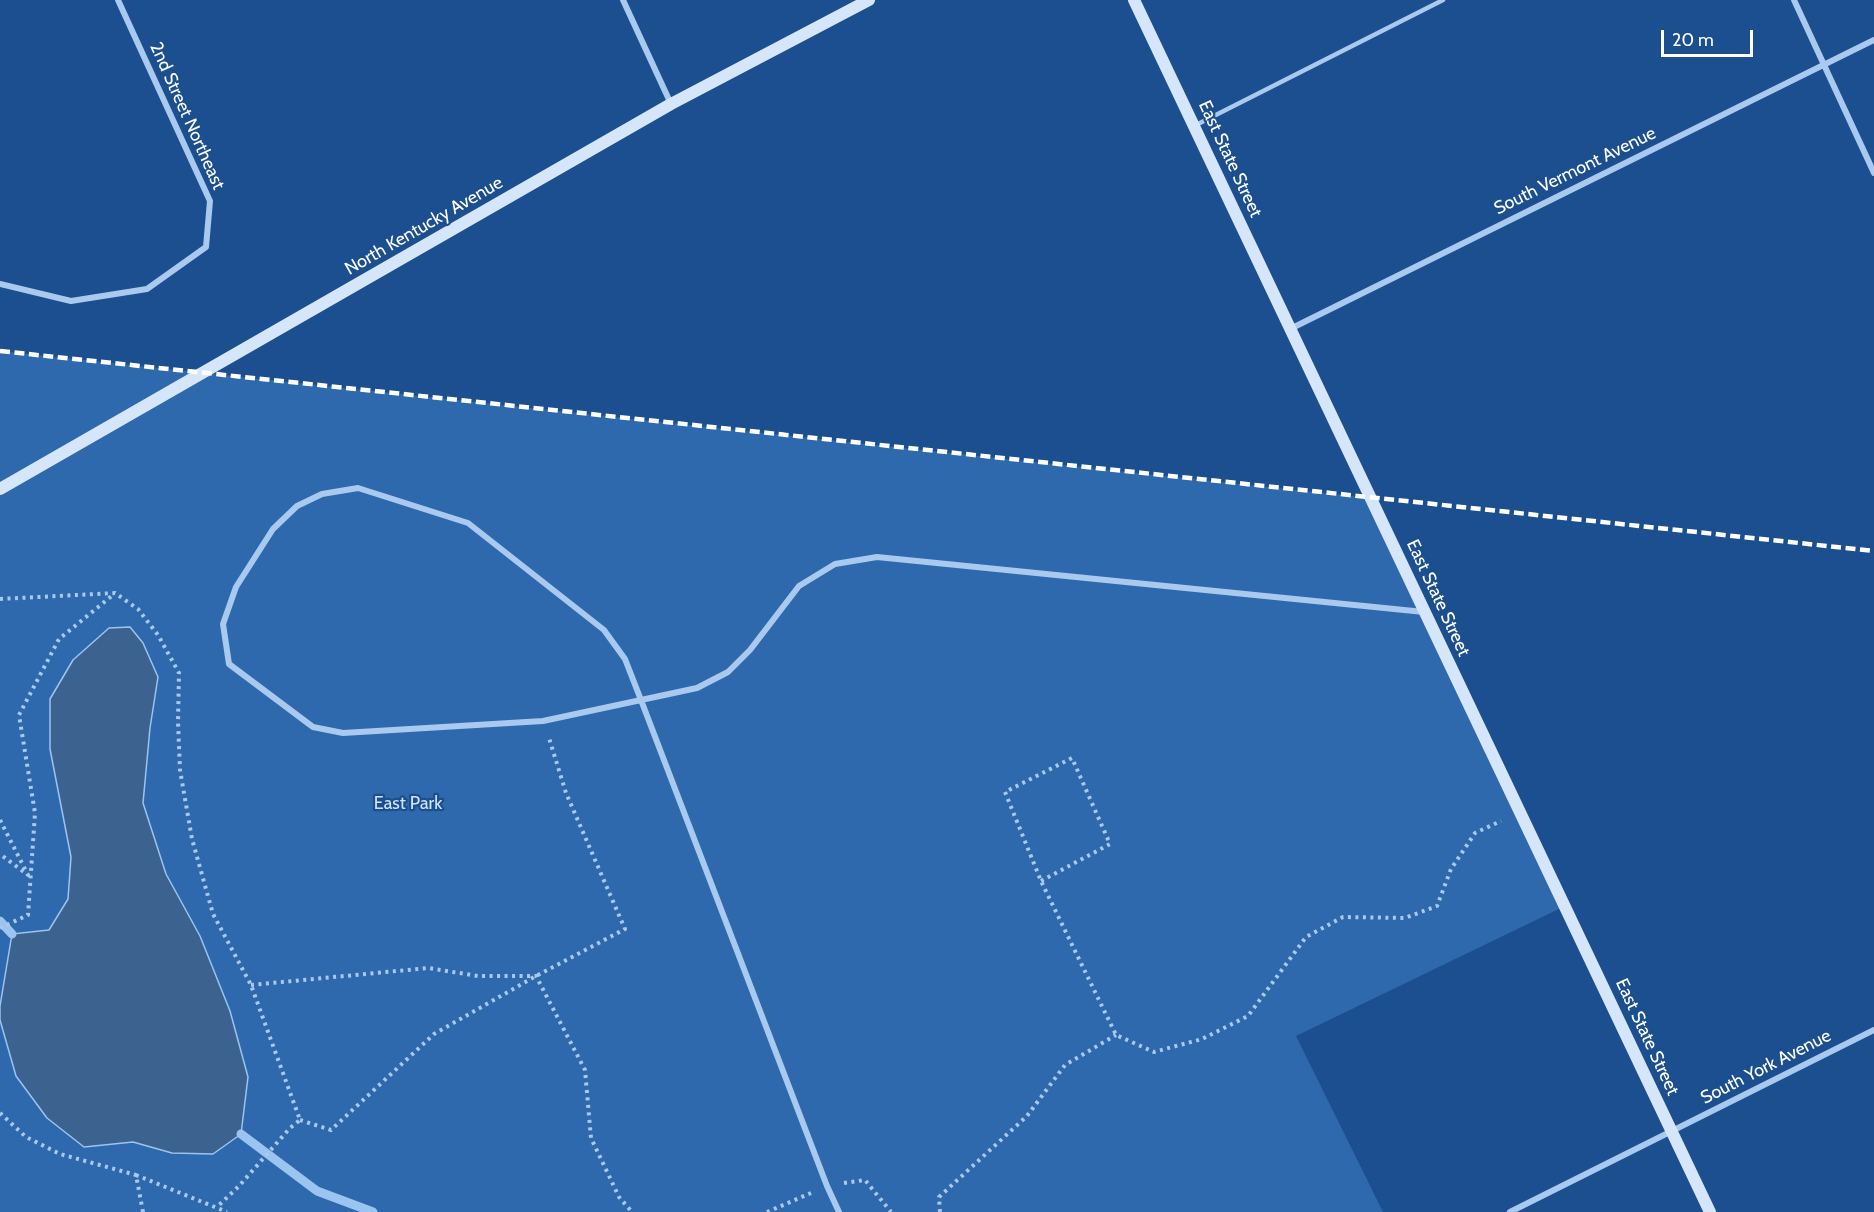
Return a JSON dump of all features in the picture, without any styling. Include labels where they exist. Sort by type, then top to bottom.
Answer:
[{"type":"main road","name":"North Kentucky Avenue","points":[[0,489],[671,104],[869,0]]},
{"type":"main road","name":"East State Street","points":[[1134,0],[1710,1212]]},
{"type":"street","name":"2nd Street Northeast","points":[[0,284],[71,301],[147,289],[206,247],[210,201],[118,0]]},
{"type":"street","points":[[624,0],[671,104]]},
{"type":"street","points":[[1794,0],[1874,173]]},
{"type":"street","name":"South Vermont Avenue","points":[[1290,329],[1874,40]]},
{"type":"street","points":[[839,1212],[827,1186],[641,700],[625,659],[604,630],[468,523],[358,488],[322,494],[297,506],[273,529],[236,587],[223,624],[229,664],[313,726],[343,733],[543,721],[641,700],[697,688],[728,672],[750,650],[799,586],[835,564],[877,557],[1425,612]]},
{"type":"street","name":"South York Avenue","points":[[1510,1212],[1874,1030]]},
{"type":"lane","points":[[1194,126],[1443,0]]},
{"type":"path","points":[[0,599],[115,593],[138,609],[158,635],[179,673],[180,770],[192,839],[213,914],[251,985],[300,1120]]},
{"type":"path","points":[[0,928],[28,915],[35,813],[19,715],[59,639],[115,593]]},
{"type":"path","points":[[300,1120],[331,1130],[434,1034],[625,929],[566,793],[543,721]]},
{"type":"path","points":[[1041,881],[1110,844],[1072,758],[1005,792],[1041,881],[1116,1035],[1154,1052],[1202,1039],[1248,1016],[1306,937],[1343,917],[1405,918],[1437,906],[1451,869],[1475,833],[1520,812]]},
{"type":"path","points":[[0,820],[28,875],[0,854]]},
{"type":"path","points":[[251,985],[428,968],[478,976],[536,976]]},
{"type":"path","points":[[536,976],[585,1070],[591,1138],[619,1197],[632,1212]]},
{"type":"path","points":[[940,1212],[939,1197],[1028,1116],[1065,1065],[1116,1035]]},
{"type":"path","points":[[0,1113],[26,1137],[60,1154],[136,1175],[227,1212]]},
{"type":"path","points":[[217,1207],[300,1120]]},
{"type":"path","points":[[136,1175],[143,1212]]},
{"type":"green space","name":"East Park","points":[[0,351],[1371,498],[1565,906],[1296,1036],[1383,1212],[0,1212]]},
{"type":"shaded area","points":[[130,627],[143,643],[158,677],[150,728],[143,803],[166,874],[200,936],[230,1011],[248,1077],[241,1134],[213,1154],[172,1153],[133,1142],[84,1147],[47,1118],[16,1076],[0,1020],[0,1006],[12,934],[49,930],[68,899],[71,857],[50,749],[50,699],[73,660],[109,628]]},
{"type":"waterway","points":[[0,921],[12,934]]},
{"type":"waterway","points":[[241,1134],[317,1191],[373,1212]]},
{"type":"railway","points":[[0,351],[1874,551]]}]
